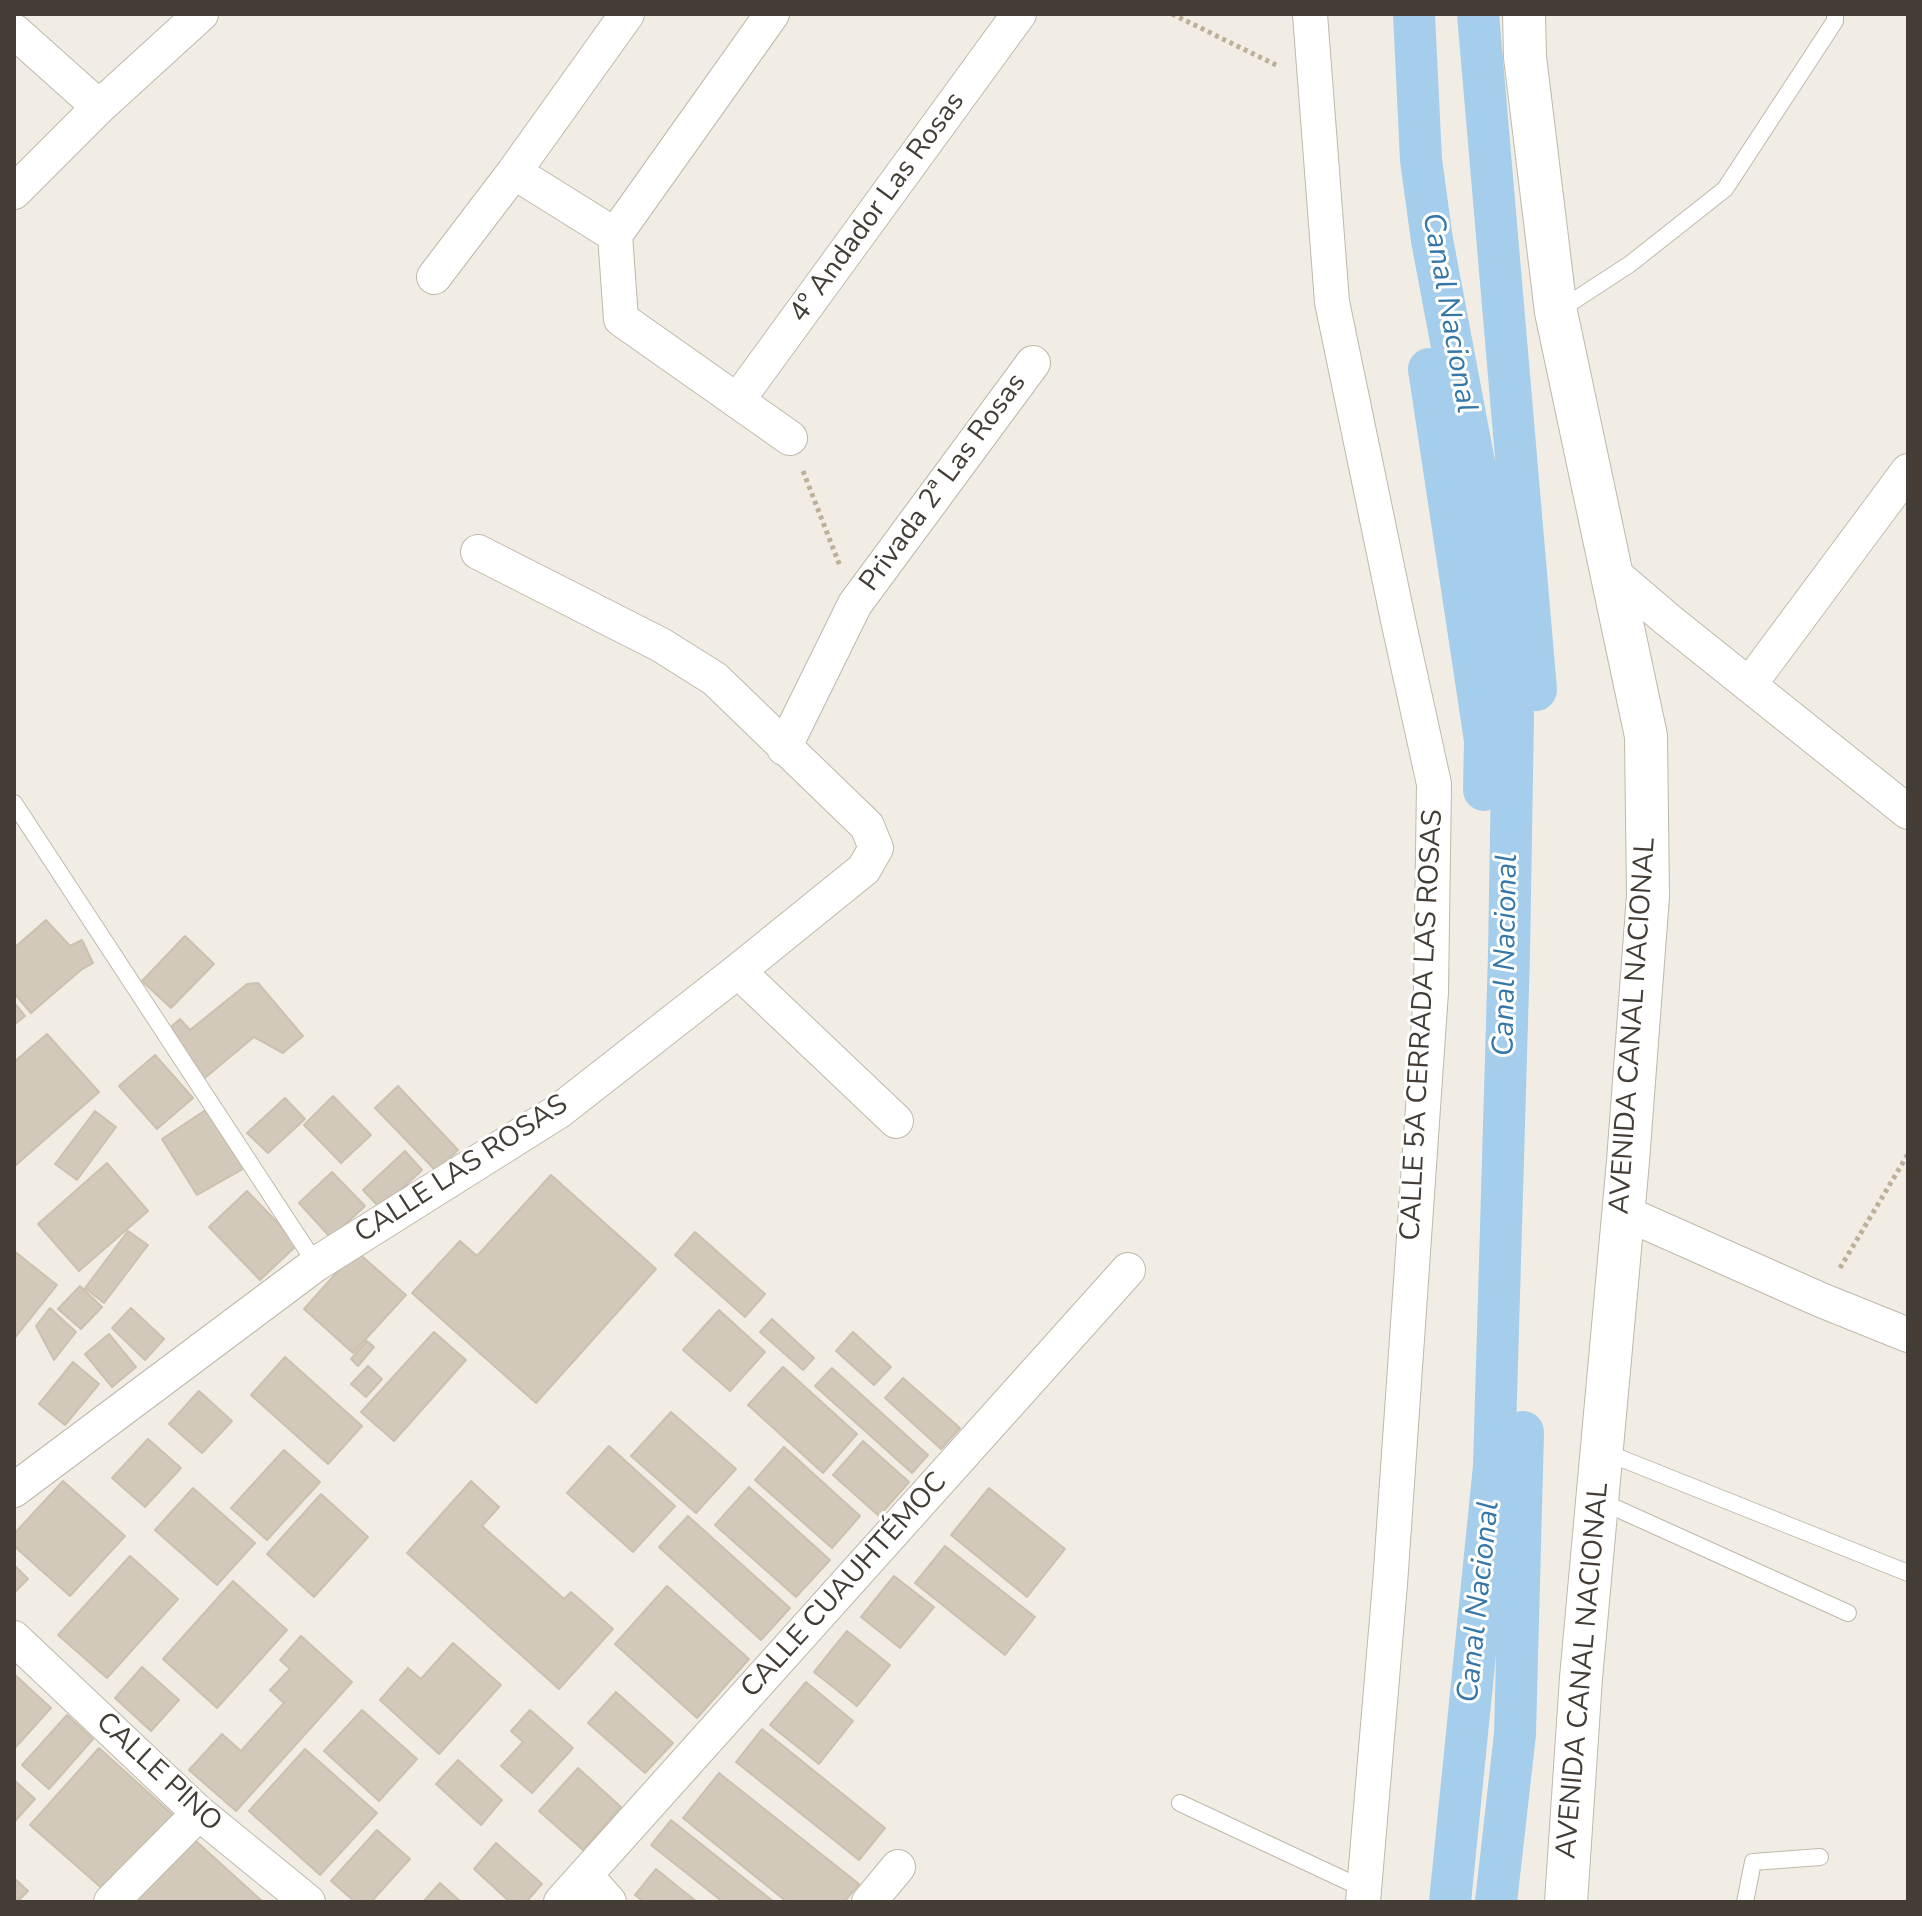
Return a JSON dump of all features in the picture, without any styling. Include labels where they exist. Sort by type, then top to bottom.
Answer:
[{"type":"street","points":[[14,192],[99,107],[201,14]]},
{"type":"street","points":[[434,277],[627,14]]},
{"type":"street","points":[[772,14],[615,235],[621,319],[790,438]]},
{"type":"street","name":"4º Andador Las Rosas","points":[[737,401],[1019,14]]},
{"type":"street","name":"CALLE 5A CERRADA LAS ROSAS","points":[[1310,14],[1332,302],[1434,784],[1431,992],[1390,1584],[1363,1895]]},
{"type":"street","name":"AVENIDA CANAL NACIONAL","points":[[1524,14],[1525,57],[1556,312],[1646,736],[1648,896],[1581,1678],[1566,1902]]},
{"type":"street","points":[[14,31],[99,107]]},
{"type":"street","points":[[514,172],[615,235]]},
{"type":"street","name":"Privada 2ª Las Rosas","points":[[784,748],[855,604],[1033,363]]},
{"type":"street","points":[[1749,685],[1908,471]]},
{"type":"street","points":[[478,552],[661,645],[715,679],[784,748]]},
{"type":"street","points":[[1613,573],[1908,812]]},
{"type":"street","name":"CALLE LAS ROSAS","points":[[15,1485],[316,1264],[559,1111],[864,869],[876,848],[867,826],[784,748]]},
{"type":"street","points":[[738,971],[896,1121]]},
{"type":"street","points":[[1623,1212],[1908,1335]]},
{"type":"street","name":"CALLE CUAUHTÉMOC","points":[[561,1902],[1128,1270]]},
{"type":"street","name":"CALLE PINO","points":[[14,1638],[199,1813],[308,1902]]},
{"type":"street","points":[[111,1902],[199,1813]]},
{"type":"street","points":[[869,1902],[898,1867]]},
{"type":"street","points":[[586,1876],[609,1902]]},
{"type":"lane","points":[[1556,312],[1630,264],[1725,189],[1835,21],[1835,14]]},
{"type":"lane","points":[[14,803],[316,1264]]},
{"type":"lane","points":[[1601,1451],[1908,1573]]},
{"type":"lane","points":[[1597,1499],[1848,1613]]},
{"type":"lane","points":[[1180,1803],[1363,1895]]},
{"type":"lane","points":[[1745,1902],[1753,1862],[1820,1857]]},
{"type":"path","points":[[1172,14],[1314,83]]},
{"type":"path","points":[[790,438],[855,604]]},
{"type":"path","points":[[1821,1300],[1908,1154]]},
{"type":"building","points":[[46,920],[70,946],[82,940],[93,963],[31,1013],[14,993],[14,948]]},
{"type":"building","points":[[185,936],[214,964],[171,1008],[142,981]]},
{"type":"building","points":[[258,983],[303,1036],[283,1053],[254,1037],[200,1082],[166,1031],[180,1019],[190,1030],[247,984]]},
{"type":"building","points":[[14,1002],[25,1016],[14,1025]]},
{"type":"building","points":[[47,1034],[99,1092],[16,1165],[14,1062]]},
{"type":"building","points":[[155,1055],[193,1098],[157,1129],[119,1086]]},
{"type":"building","points":[[398,1086],[458,1150],[436,1171],[375,1108]]},
{"type":"building","points":[[333,1096],[371,1135],[341,1163],[304,1125]]},
{"type":"building","points":[[285,1098],[305,1119],[268,1153],[247,1133]]},
{"type":"building","points":[[210,1107],[250,1165],[197,1195],[162,1139]]},
{"type":"building","points":[[95,1111],[116,1127],[77,1180],[55,1164]]},
{"type":"building","points":[[405,1151],[422,1170],[381,1209],[363,1190]]},
{"type":"building","points":[[107,1163],[148,1211],[79,1271],[38,1224]]},
{"type":"building","points":[[332,1172],[365,1206],[331,1238],[299,1203]]},
{"type":"building","points":[[551,1175],[656,1269],[536,1403],[412,1293],[460,1241],[477,1256]]},
{"type":"building","points":[[247,1191],[298,1244],[260,1280],[209,1227]]},
{"type":"building","points":[[128,1231],[148,1245],[104,1303],[85,1288]]},
{"type":"building","points":[[695,1232],[765,1294],[745,1317],[675,1255]]},
{"type":"building","points":[[14,1251],[57,1285],[14,1339]]},
{"type":"building","points":[[356,1251],[406,1295],[353,1353],[304,1309]]},
{"type":"building","points":[[80,1286],[102,1307],[81,1329],[58,1309]]},
{"type":"building","points":[[50,1308],[76,1332],[54,1360],[36,1326]]},
{"type":"building","points":[[131,1308],[164,1339],[145,1360],[112,1328]]},
{"type":"building","points":[[719,1310],[765,1352],[730,1391],[683,1350]]},
{"type":"building","points":[[772,1319],[814,1358],[803,1370],[760,1332]]},
{"type":"building","points":[[434,1332],[466,1360],[394,1441],[361,1412]]},
{"type":"building","points":[[853,1332],[891,1367],[874,1385],[836,1351]]},
{"type":"building","points":[[109,1334],[136,1367],[112,1387],[85,1354]]},
{"type":"building","points":[[367,1341],[374,1347],[358,1366],[351,1359]]},
{"type":"building","points":[[285,1357],[362,1426],[328,1464],[251,1395]]},
{"type":"building","points":[[73,1362],[99,1384],[65,1425],[39,1404]]},
{"type":"building","points":[[368,1366],[382,1379],[366,1397],[351,1384]]},
{"type":"building","points":[[783,1367],[857,1434],[823,1473],[748,1405]]},
{"type":"building","points":[[832,1368],[928,1455],[912,1473],[815,1386]]},
{"type":"building","points":[[903,1378],[960,1428],[941,1449],[885,1398]]},
{"type":"building","points":[[199,1391],[232,1421],[202,1453],[169,1424]]},
{"type":"building","points":[[671,1412],[736,1469],[696,1513],[631,1456]]},
{"type":"building","points":[[148,1439],[181,1468],[145,1507],[112,1478]]},
{"type":"building","points":[[863,1441],[909,1482],[879,1516],[833,1475]]},
{"type":"building","points":[[609,1446],[675,1506],[633,1552],[567,1493]]},
{"type":"building","points":[[784,1447],[860,1516],[832,1548],[755,1480]]},
{"type":"building","points":[[284,1450],[320,1482],[267,1540],[231,1508]]},
{"type":"building","points":[[63,1481],[125,1536],[70,1596],[14,1546],[14,1534]]},
{"type":"building","points":[[471,1481],[499,1507],[482,1526],[564,1599],[571,1592],[613,1629],[559,1689],[407,1553]]},
{"type":"building","points":[[749,1487],[830,1560],[796,1597],[715,1525]]},
{"type":"building","points":[[193,1488],[255,1543],[217,1585],[155,1530]]},
{"type":"building","points":[[989,1488],[1065,1549],[1027,1597],[951,1535]]},
{"type":"building","points":[[321,1494],[368,1537],[314,1597],[267,1554]]},
{"type":"building","points":[[688,1516],[790,1608],[761,1640],[659,1547]]},
{"type":"building","points":[[945,1546],[1035,1617],[1005,1655],[915,1583]]},
{"type":"building","points":[[130,1556],[178,1599],[107,1678],[58,1635]]},
{"type":"building","points":[[14,1565],[28,1579],[14,1593]]},
{"type":"building","points":[[894,1576],[934,1607],[900,1648],[861,1617]]},
{"type":"building","points":[[233,1581],[287,1630],[217,1708],[163,1659]]},
{"type":"building","points":[[667,1586],[749,1659],[697,1718],[615,1644]]},
{"type":"building","points":[[847,1631],[890,1665],[857,1706],[814,1672]]},
{"type":"building","points":[[301,1636],[352,1682],[236,1811],[189,1770],[222,1734],[241,1751],[284,1703],[270,1690],[290,1669],[280,1660]]},
{"type":"building","points":[[453,1643],[501,1685],[439,1754],[380,1700],[408,1668],[421,1679]]},
{"type":"building","points":[[142,1667],[179,1700],[151,1731],[115,1698]]},
{"type":"building","points":[[14,1674],[51,1708],[14,1749]]},
{"type":"building","points":[[806,1682],[853,1721],[819,1764],[770,1725]]},
{"type":"building","points":[[616,1692],[673,1743],[645,1773],[588,1723]]},
{"type":"building","points":[[362,1710],[417,1759],[379,1801],[324,1751]]},
{"type":"building","points":[[530,1710],[573,1748],[532,1793],[501,1766],[523,1742],[511,1731]]},
{"type":"building","points":[[67,1715],[93,1739],[49,1789],[22,1765]]},
{"type":"building","points":[[762,1729],[885,1828],[859,1860],[736,1762]]},
{"type":"building","points":[[99,1748],[173,1815],[105,1891],[30,1825]]},
{"type":"building","points":[[305,1749],[377,1813],[320,1875],[249,1811]]},
{"type":"building","points":[[458,1760],[502,1800],[481,1825],[436,1784]]},
{"type":"building","points":[[578,1768],[621,1807],[583,1850],[539,1811]]},
{"type":"building","points":[[719,1773],[859,1884],[844,1902],[787,1902],[683,1818]]},
{"type":"building","points":[[14,1780],[35,1799],[16,1820],[14,1819]]},
{"type":"building","points":[[671,1820],[774,1902],[723,1902],[651,1845]]},
{"type":"building","points":[[377,1830],[410,1859],[371,1902],[355,1902],[331,1881]]},
{"type":"building","points":[[187,1833],[263,1902],[125,1902]]},
{"type":"building","points":[[496,1843],[542,1884],[526,1902],[510,1902],[474,1869]]},
{"type":"building","points":[[656,1869],[697,1902],[644,1902],[635,1895]]},
{"type":"building","points":[[14,1878],[28,1891],[17,1902],[14,1902]]},
{"type":"building","points":[[440,1883],[461,1902],[423,1902]]},
{"type":"waterway","name":"Canal Nacional","points":[[1414,14],[1421,160],[1432,240],[1485,521],[1513,715],[1494,1466],[1450,1902]]},
{"type":"waterway","name":"Canal Nacional","points":[[1478,14],[1536,690]]},
{"type":"waterway","name":"Canal Nacional","points":[[1429,369],[1485,740],[1484,790]]},
{"type":"waterway","name":"Canal Nacional","points":[[1496,1902],[1515,1734],[1523,1432]]}]
